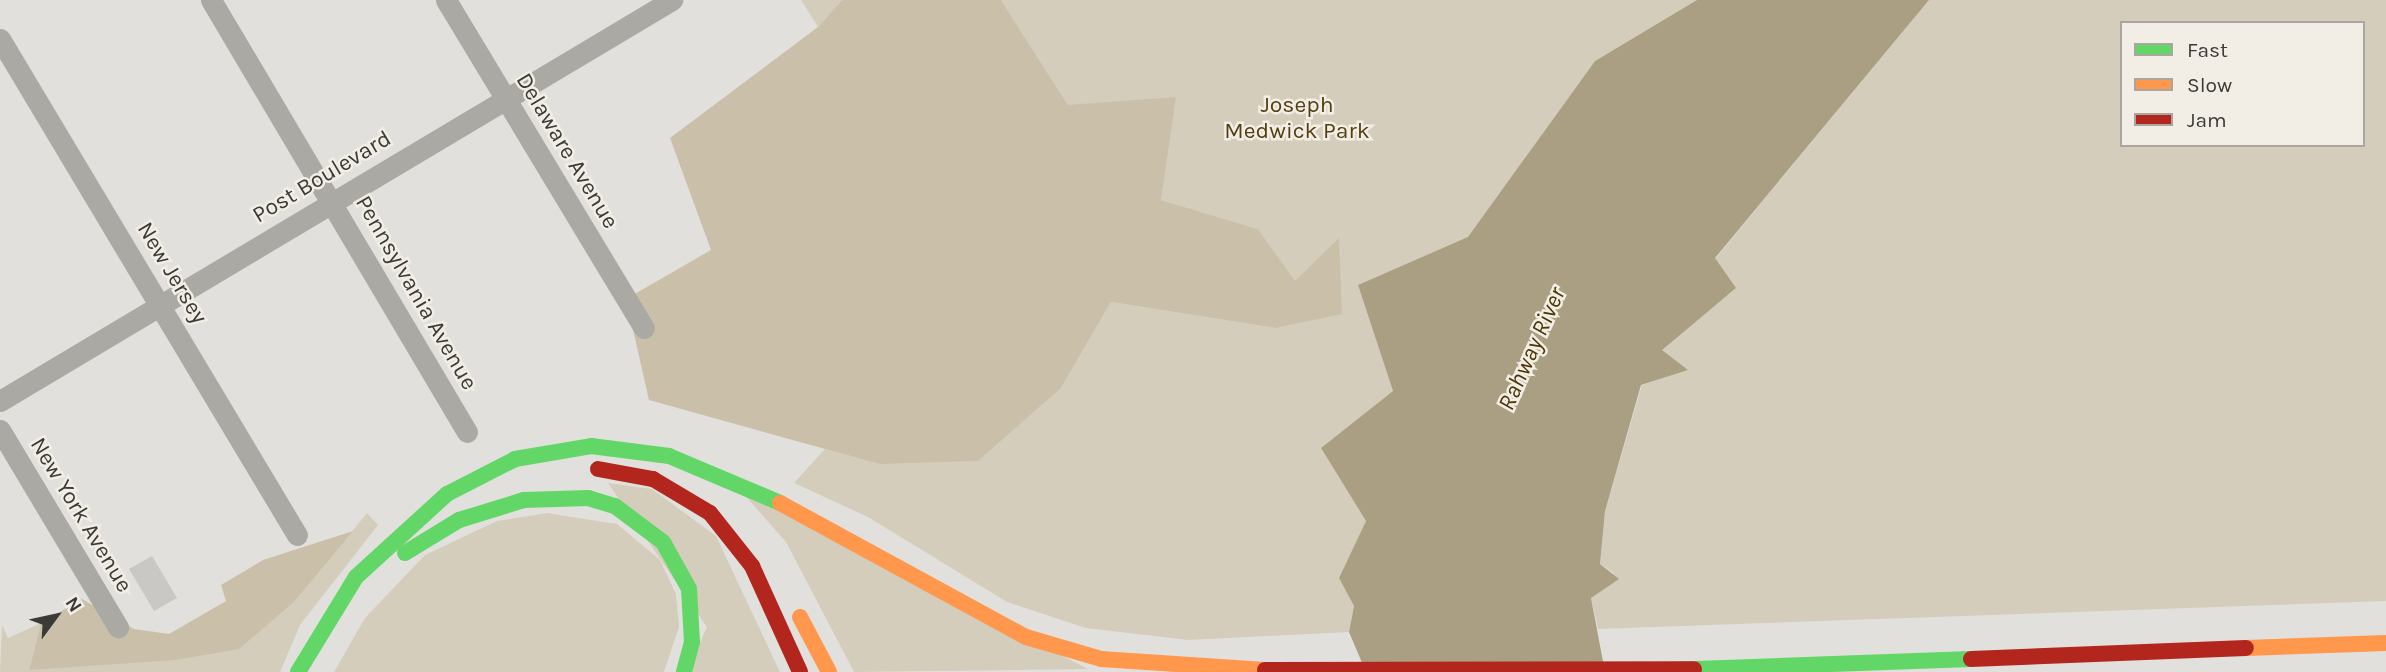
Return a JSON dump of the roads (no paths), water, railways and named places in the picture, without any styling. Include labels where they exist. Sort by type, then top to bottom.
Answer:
[{"type":"highway","points":[[298,672],[356,577],[447,494],[515,459],[591,446],[633,448],[741,481],[1026,637],[1139,665],[1694,669]]},
{"type":"highway","points":[[633,448],[694,477],[731,509]]},
{"type":"highway","points":[[318,672],[345,621],[395,559],[456,509],[525,477],[575,470],[653,479],[710,513],[752,566],[800,672]]},
{"type":"highway","points":[[395,559],[459,520],[524,500],[588,498],[615,506],[663,542],[689,589],[692,642],[684,672]]},
{"type":"highway","points":[[753,536],[779,580]]},
{"type":"highway","points":[[792,603],[829,672]]},
{"type":"highway","points":[[1625,672],[2386,643]]},
{"type":"street","name":"Pennsylvania Avenue","points":[[211,0],[467,432]]},
{"type":"street","name":"Delaware Avenue","points":[[446,0],[643,328]]},
{"type":"street","name":"Post Boulevard","points":[[0,401],[160,303],[672,0]]},
{"type":"street","name":"New Jersey","points":[[0,39],[297,535]]},
{"type":"street","name":"New York Avenue","points":[[0,430],[118,627]]},
{"type":"water","name":"Rahway River","points":[[1697,0],[1929,0],[1715,258],[1736,288],[1662,350],[1688,370],[1641,385],[1605,511],[1600,564],[1619,579],[1591,598],[1605,672],[1366,672],[1349,632],[1354,606],[1339,578],[1366,521],[1321,448],[1393,391],[1358,285],[1468,237],[1595,61]]},
{"type":"park label","name":"Joseph Medwick Park","points":[[1297,118]]}]
